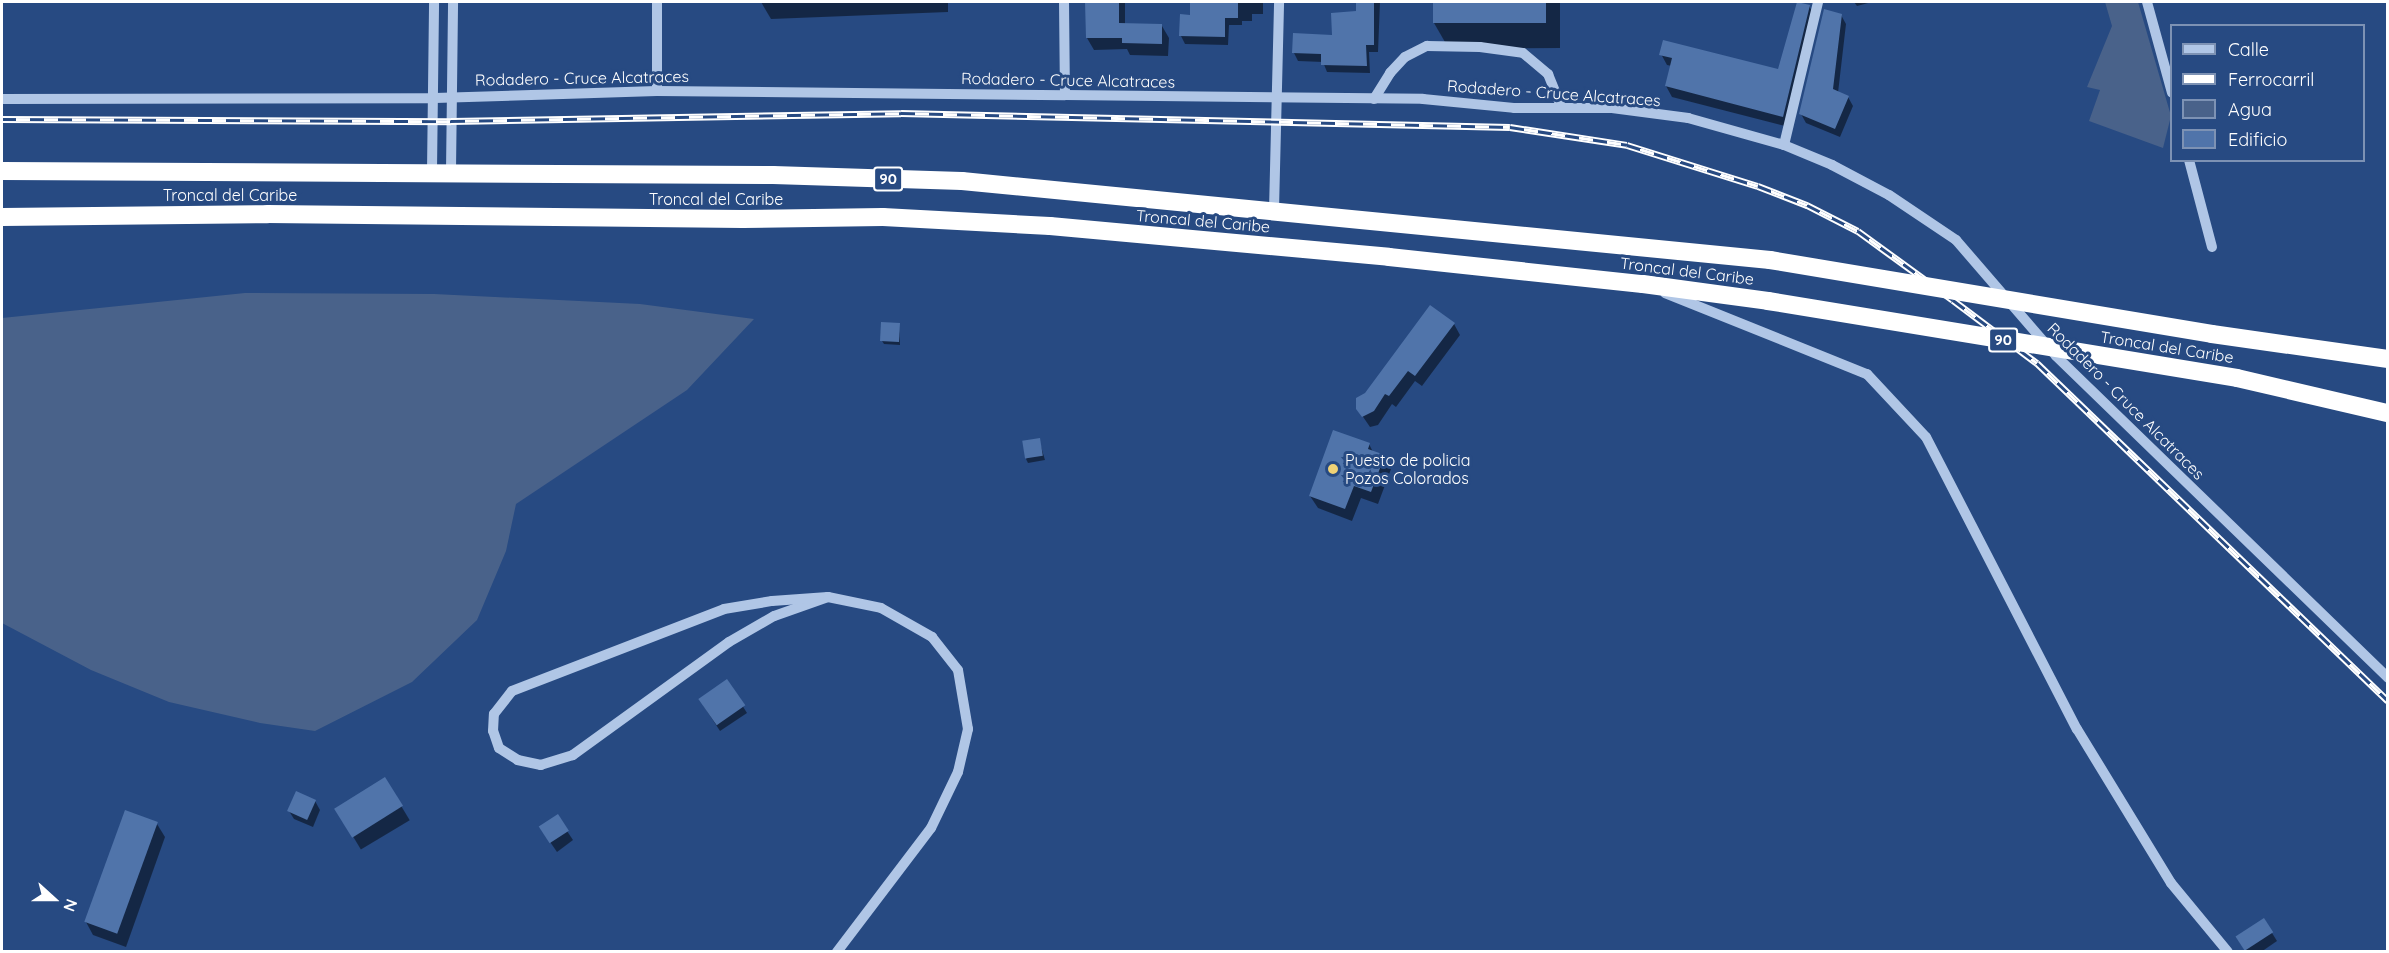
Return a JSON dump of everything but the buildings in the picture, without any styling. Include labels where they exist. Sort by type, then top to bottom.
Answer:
[{"type":"highway","name":"Troncal del Caribe","points":[[2,171],[451,171],[773,175],[962,181],[1770,260],[2212,334],[2388,359]]},
{"type":"highway","name":"Troncal del Caribe","points":[[2,217],[267,214],[743,219],[883,217],[1050,226],[1389,257],[1643,284],[1768,301],[2237,378],[2388,413]]},
{"type":"street","points":[[432,171],[435,98],[434,2]]},
{"type":"street","points":[[451,171],[453,2]]},
{"type":"street","points":[[657,2],[657,91]]},
{"type":"street","points":[[1064,2],[1065,95]]},
{"type":"street","points":[[1274,210],[1279,2]]},
{"type":"street","points":[[1784,145],[1818,2]]},
{"type":"street","points":[[2147,2],[2170,86]]},
{"type":"street","points":[[1374,99],[1390,73],[1405,57],[1426,46],[1480,47],[1523,53],[1548,74],[1561,106]]},
{"type":"street","name":"Rodadero - Cruce Alcatraces","points":[[2,99],[435,98],[657,91],[1423,99],[1514,108],[1561,106],[1612,108],[1688,118],[1784,145],[1832,165],[1889,195],[1956,240],[2056,356],[2388,678]]},
{"type":"street","points":[[2190,162],[2212,247]]},
{"type":"street","points":[[1643,284],[1867,374],[1926,437],[2078,729],[2171,883],[2228,951]]},
{"type":"street","points":[[828,597],[774,616],[729,642],[573,755],[541,765],[518,760],[499,747],[493,731],[494,714],[512,691],[724,609],[772,601],[828,597],[881,608],[932,637],[958,670],[968,729],[958,772],[931,828],[837,951]]},
{"type":"water","points":[[2105,2],[2138,2],[2170,113],[2163,148],[2089,121],[2100,90],[2087,87],[2112,26]]},
{"type":"water","points":[[245,293],[434,294],[640,304],[754,319],[687,390],[516,504],[506,551],[477,620],[412,682],[315,731],[260,723],[169,702],[91,670],[2,623],[2,318]]},
{"type":"railway","points":[[2,119],[451,121],[901,113],[1510,127],[1627,145],[1758,186],[1807,205],[1858,231],[1953,300],[2037,363],[2388,701]]},
{"type":"place","name":"Puesto de policia Pozos Colorados","points":[[1333,469]]}]
